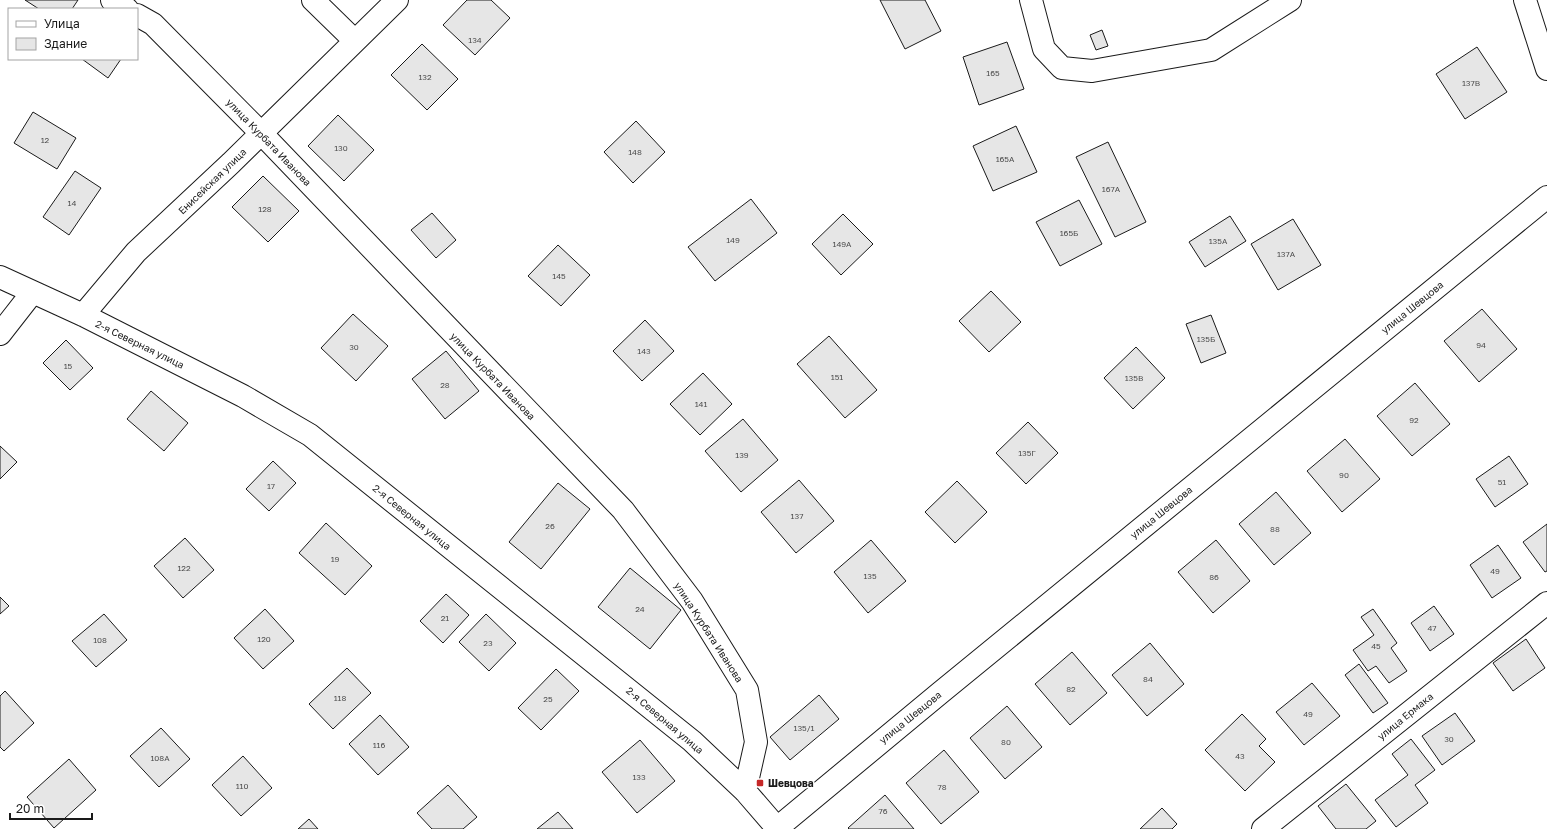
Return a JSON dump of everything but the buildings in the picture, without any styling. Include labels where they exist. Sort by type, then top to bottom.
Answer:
[{"type":"street","points":[[112,0],[125,8]]},
{"type":"street","points":[[313,0],[355,41]]},
{"type":"street","name":"Енисейская улица","points":[[83,315],[136,252],[261,133],[397,0]]},
{"type":"street","points":[[1031,0],[1044,49],[1062,68],[1092,71],[1211,50],[1290,0]]},
{"type":"street","points":[[1526,0],[1547,69]]},
{"type":"street","name":"улица Курбата Иванова","points":[[138,16],[153,24],[261,133],[623,510],[692,601],[747,690],[756,742],[745,791]]},
{"type":"street","name":"улица Шевцова","points":[[776,828],[1547,197]]},
{"type":"street","name":"2-я Северная улица","points":[[0,277],[32,293],[83,315],[244,396],[310,435],[692,741],[745,791],[776,828]]},
{"type":"street","points":[[0,334],[32,293]]},
{"type":"street","name":"улица Ермака","points":[[1263,829],[1547,603]]},
{"type":"place","name":"Шевцова","points":[[760,783]]}]
